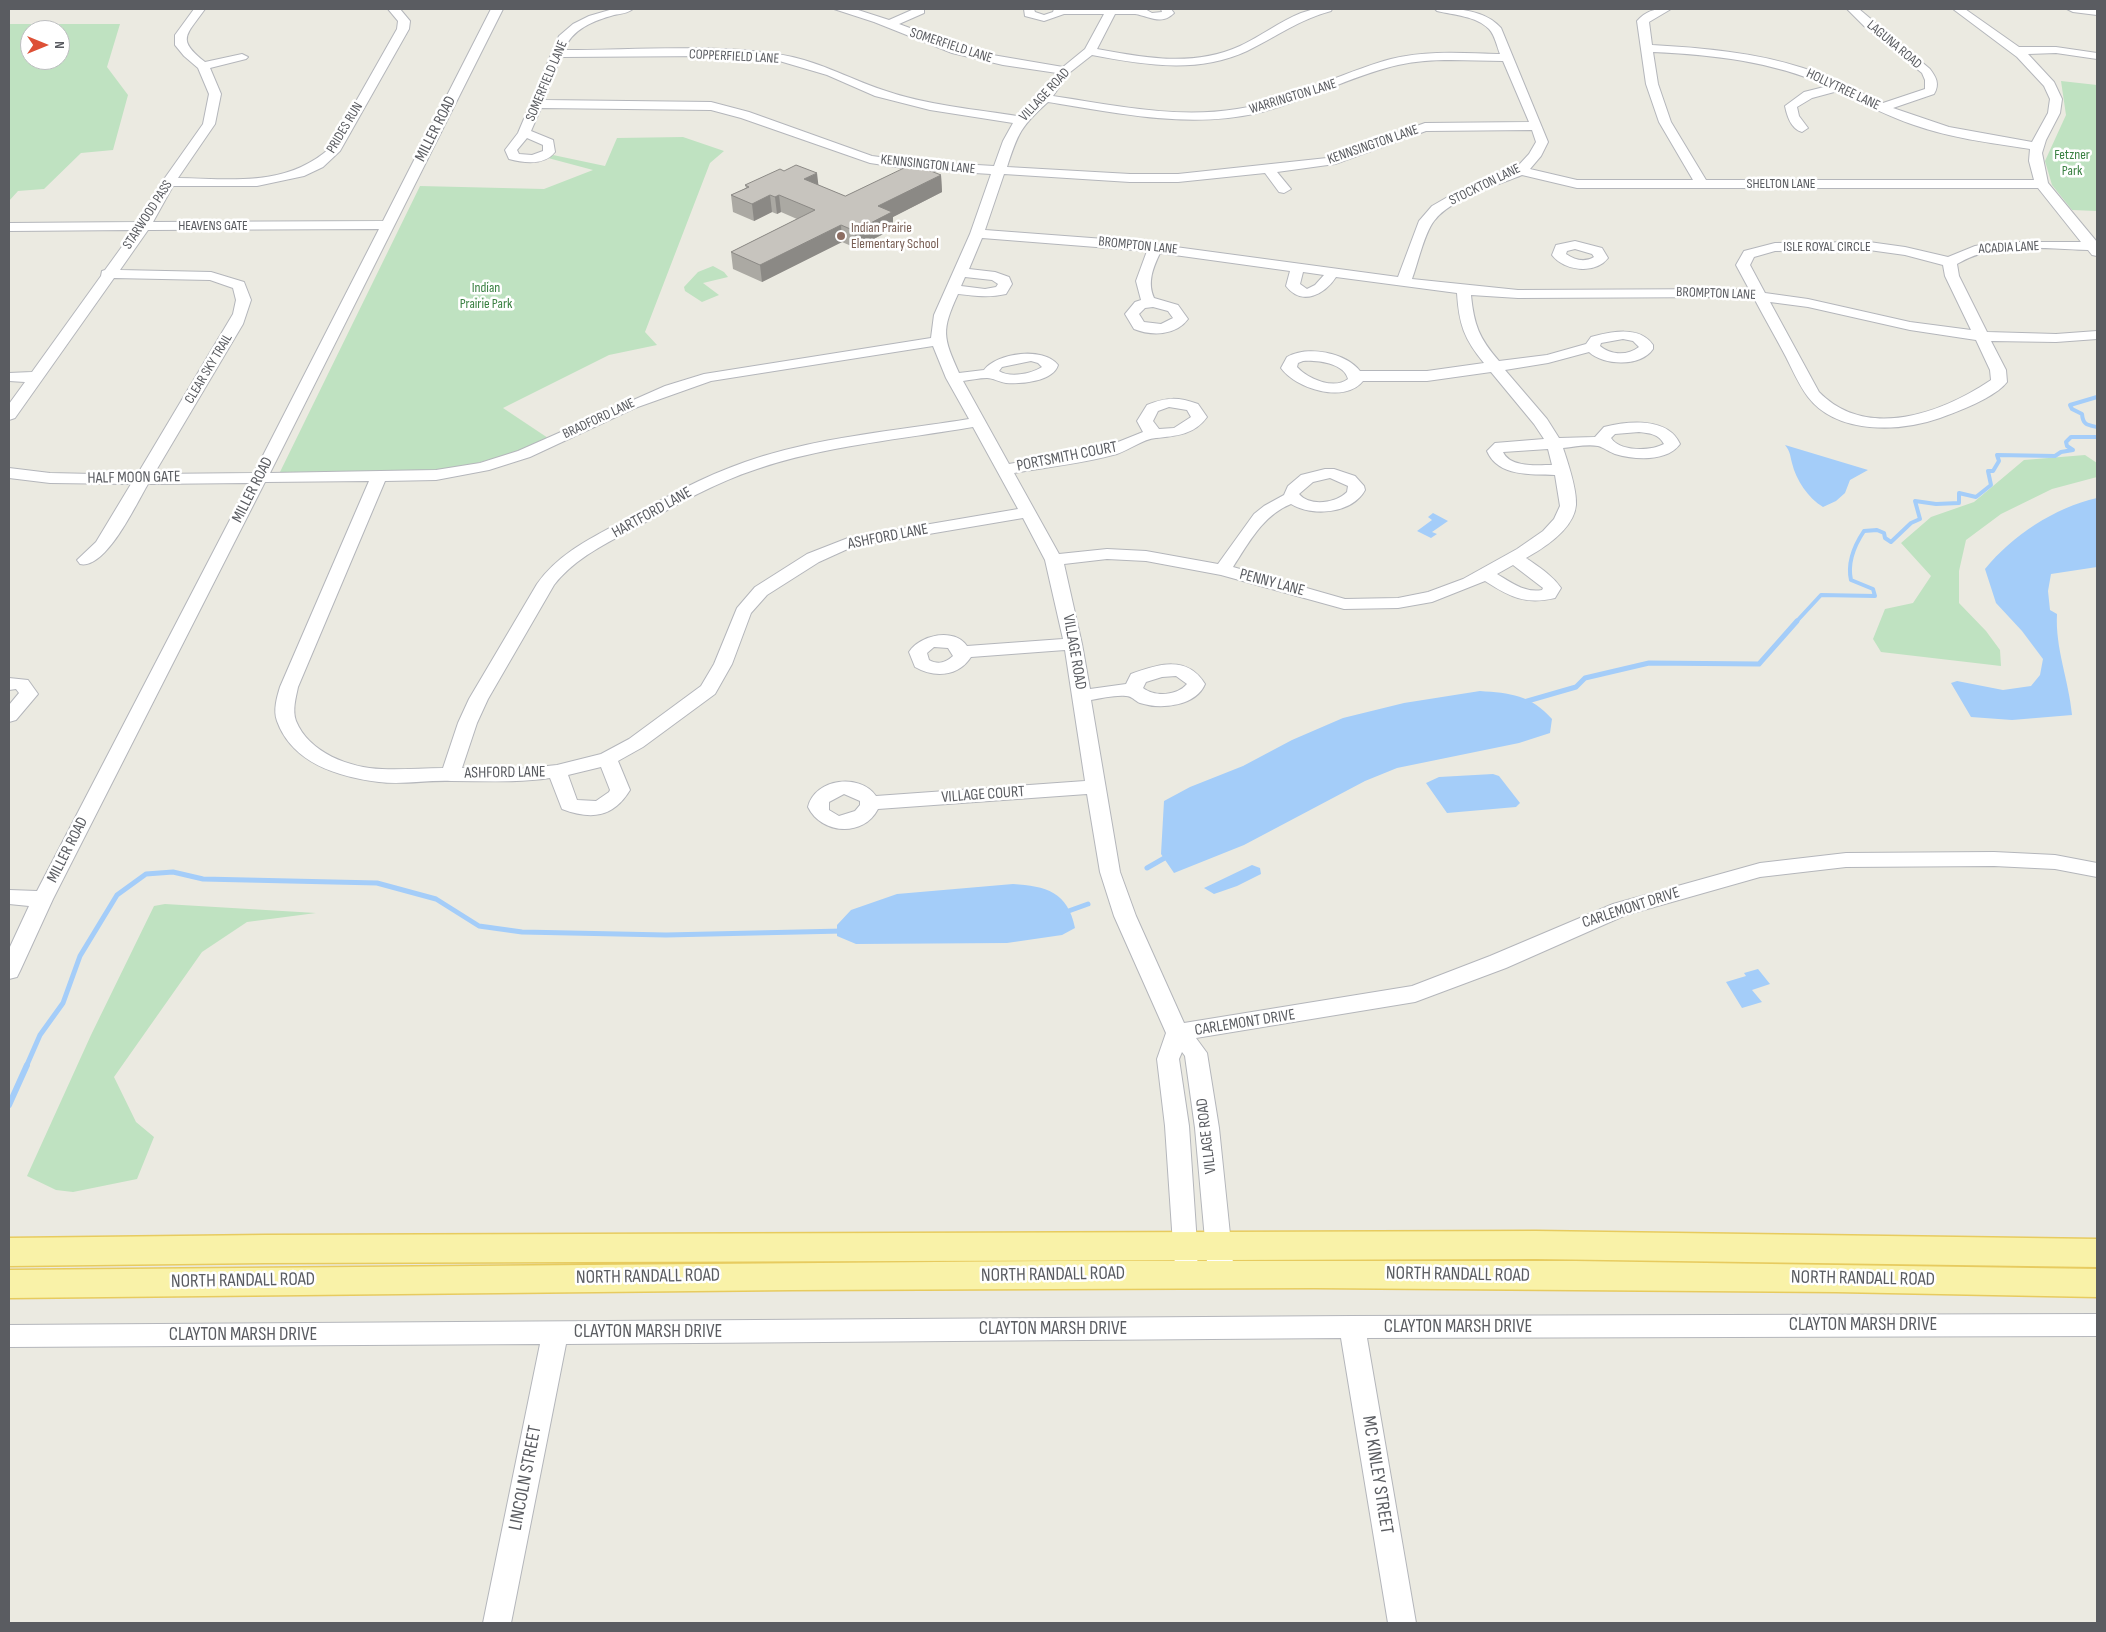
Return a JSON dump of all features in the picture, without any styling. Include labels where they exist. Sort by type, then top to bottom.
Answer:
[{"type":"main road","name":"NORTH RANDALL ROAD","points":[[1220,1260],[1536,1245],[2097,1253]]},
{"type":"main road","name":"NORTH RANDALL ROAD","points":[[9,1252],[275,1249],[1220,1260],[2097,1284]]},
{"type":"main road","name":"NORTH RANDALL ROAD","points":[[9,1284],[1186,1260]]},
{"type":"street","name":"STARWOOD PASS","points":[[9,415],[107,274],[144,226],[169,182],[209,124],[215,94],[203,66],[188,54],[181,45],[181,35],[200,9]]},
{"type":"street","name":"PRIDES RUN","points":[[169,182],[280,180],[305,173],[324,162],[334,151],[403,29],[404,21],[394,9]]},
{"type":"street","name":"MILLER ROAD","points":[[9,971],[43,899],[260,478],[497,9]]},
{"type":"street","name":"SOMERFIELD LANE","points":[[524,134],[564,38],[573,28],[589,19],[627,9]]},
{"type":"street","name":"SOMERFIELD LANE","points":[[840,9],[870,17],[982,59],[1065,71]]},
{"type":"street","points":[[888,24],[914,14],[920,11],[919,9]]},
{"type":"street","points":[[1029,9],[1029,14],[1038,17],[1050,17],[1060,10],[1142,10],[1150,16],[1160,16],[1168,13],[1166,9]]},
{"type":"street","points":[[1090,51],[1146,62],[1181,64],[1216,60],[1244,48],[1308,11],[1327,9]]},
{"type":"street","name":"STOCKTON LANE","points":[[1404,282],[1426,221],[1437,208],[1463,194],[1521,171],[1535,156],[1542,142],[1495,28],[1485,20],[1465,13],[1441,9]]},
{"type":"street","points":[[1665,9],[1651,14],[1643,21],[1652,84],[1665,122],[1702,184]]},
{"type":"street","name":"LAGUNA ROAD","points":[[1853,9],[1868,24],[1926,71],[1931,78],[1932,85],[1930,91],[1915,98],[1881,108]]},
{"type":"street","points":[[1958,9],[2015,51],[2047,78],[2056,96],[2056,112],[2036,146],[2034,159],[2042,184],[2096,248]]},
{"type":"street","points":[[2073,9],[2097,12]]},
{"type":"street","name":"VILLAGE ROAD","points":[[1112,10],[1090,51],[1065,71],[1045,98],[1020,120],[1009,141],[977,234],[940,315],[938,341],[954,378],[1054,560],[1073,644],[1113,880],[1125,916],[1177,1034],[1196,1053],[1207,1128],[1220,1260]]},
{"type":"street","points":[[870,17],[884,11]]},
{"type":"street","points":[[1281,15],[1295,18]]},
{"type":"street","name":"HOLLYTREE LANE","points":[[1647,48],[1718,53],[1764,60],[1801,71],[1881,108],[1939,128],[2036,146]]},
{"type":"street","points":[[1764,60],[1774,49]]},
{"type":"street","points":[[2015,51],[2056,50],[2097,56]]},
{"type":"street","name":"COPPERFIELD LANE","points":[[558,54],[712,53],[776,58],[831,72],[879,93],[922,104],[1020,120]]},
{"type":"street","points":[[203,66],[242,57]]},
{"type":"street","name":"WARRINGTON LANE","points":[[1045,98],[1154,114],[1211,117],[1261,109],[1395,62],[1419,58],[1508,58]]},
{"type":"street","points":[[1802,128],[1793,117],[1791,106],[1808,95],[1838,88]]},
{"type":"street","name":"KENNSINGTON LANE","points":[[536,104],[711,106],[746,114],[870,159],[910,166],[1139,178],[1178,178],[1269,170],[1330,161],[1425,126],[1537,126]]},
{"type":"street","points":[[1269,170],[1284,189]]},
{"type":"street","name":"SHELTON LANE","points":[[1521,171],[1577,184],[2042,184]]},
{"type":"street","name":"HEAVENS GATE","points":[[9,228],[388,225]]},
{"type":"street","name":"BROMPTON LANE","points":[[977,234],[1155,248],[1464,290],[1518,294],[1759,295],[1910,326],[1982,336],[2056,338],[2097,335]]},
{"type":"street","name":"ISLE ROYAL CIRCLE","points":[[1759,295],[1743,265],[1749,254],[1774,247],[1869,246],[1905,251],[1950,262]]},
{"type":"street","name":"ACADIA LANE","points":[[1950,262],[1973,249],[1994,246],[2096,248]]},
{"type":"street","points":[[1149,302],[1143,292],[1142,276],[1155,248]]},
{"type":"street","points":[[1759,295],[1814,396],[1842,415],[1864,420],[1896,422],[1918,420],[1984,393],[1998,382],[1998,370],[1952,276],[1950,262]]},
{"type":"street","points":[[1584,265],[1596,293]]},
{"type":"street","points":[[1298,267],[1292,280],[1293,286],[1298,290],[1306,292],[1317,291],[1323,288],[1332,272]]},
{"type":"street","points":[[953,289],[993,292],[1001,291],[1005,284],[1004,280],[995,276],[961,272]]},
{"type":"street","name":"CLEAR SKY TRAIL","points":[[86,560],[103,545],[142,477],[236,324],[244,306],[244,294],[240,285],[210,276],[107,274]]},
{"type":"street","name":"PENNY LANE","points":[[1054,560],[1125,554],[1223,570],[1344,604],[1398,603],[1432,597],[1486,574],[1549,535],[1562,520],[1568,506],[1562,470],[1554,443],[1541,422],[1476,344],[1466,320],[1464,290]]},
{"type":"street","name":"BRADFORD LANE","points":[[260,478],[436,475],[483,467],[524,454],[662,392],[708,377],[938,341]]},
{"type":"street","points":[[1356,376],[1427,376],[1548,359],[1592,347]]},
{"type":"street","points":[[954,378],[992,373]]},
{"type":"street","points":[[9,377],[36,377]]},
{"type":"street","name":"HARTFORD LANE","points":[[450,774],[456,762],[469,718],[494,672],[546,584],[556,571],[582,550],[705,483],[752,465],[808,450],[978,422]]},
{"type":"street","name":"PORTSMITH COURT","points":[[1005,470],[1112,450],[1155,433]]},
{"type":"street","points":[[1562,470],[1510,467],[1501,463],[1496,458],[1495,451],[1501,446],[1604,441]]},
{"type":"street","name":"HALF MOON GATE","points":[[9,473],[50,478],[96,480],[142,477],[260,478]]},
{"type":"street","name":"ASHFORD LANE","points":[[379,476],[289,687],[285,704],[286,720],[302,746],[319,758],[341,768],[380,776],[450,774],[518,776],[557,772],[608,759],[636,743],[708,690],[723,664],[743,612],[761,591],[813,558],[848,543],[1028,512]]},
{"type":"street","points":[[1223,570],[1259,516],[1280,502],[1292,498]]},
{"type":"street","points":[[1486,574],[1525,596],[1536,598],[1549,594],[1552,588],[1546,580],[1514,558]]},
{"type":"street","points":[[962,652],[1073,644]]},
{"type":"street","points":[[9,684],[20,684],[27,689],[29,694],[9,716]]},
{"type":"street","points":[[1081,696],[1133,690]]},
{"type":"street","points":[[557,772],[569,804],[581,809],[604,807],[616,799],[620,790],[608,759]]},
{"type":"street","name":"VILLAGE COURT","points":[[870,803],[1096,786]]},
{"type":"street","name":"CARLEMONT DRIVE","points":[[1177,1034],[1415,994],[1498,962],[1563,932],[1620,909],[1760,870],[1846,860],[2055,862],[2097,870]]},
{"type":"street","points":[[9,897],[43,899]]},
{"type":"street","name":"VILLAGE ROAD","points":[[1177,1034],[1168,1059],[1177,1126],[1186,1260]]},
{"type":"street","name":"CLAYTON MARSH DRIVE","points":[[9,1336],[1352,1327],[2097,1325]]},
{"type":"street","name":"MC KINLEY STREET","points":[[1352,1327],[1402,1623]]},
{"type":"street","name":"LINCOLN STREET","points":[[497,1623],[555,1332]]},
{"type":"green space","points":[[9,24],[20,24],[20,70],[70,70],[70,24],[120,24],[107,67],[128,95],[113,150],[81,153],[44,189],[18,191],[9,201]]},
{"type":"green space","name":"Fetzner Park","points":[[2061,81],[2097,85],[2097,211],[2072,210],[2052,185],[2045,161],[2066,115]]},
{"type":"green space","name":"Indian Prairie Park","points":[[683,137],[724,151],[710,163],[645,332],[657,345],[609,355],[503,408],[548,438],[514,453],[440,471],[280,472],[420,186],[544,189],[593,170],[548,158],[553,155],[605,166],[617,138]]},
{"type":"green space","points":[[713,266],[724,272],[728,277],[703,283],[719,295],[702,302],[685,291],[684,287],[698,272]]},
{"type":"green space","points":[[2085,455],[2097,463],[2097,477],[2052,489],[2001,514],[1966,540],[1959,571],[1959,603],[1986,631],[2000,650],[2001,666],[1881,652],[1873,639],[1885,609],[1913,603],[1931,576],[1901,543],[1931,517],[1974,502],[2024,460]]},
{"type":"green space","points":[[165,904],[316,913],[247,922],[202,952],[114,1077],[136,1122],[154,1137],[137,1179],[73,1192],[56,1190],[27,1176],[91,1035],[154,906]]},
{"type":"water","points":[[1785,445],[1868,470],[1850,480],[1845,493],[1836,501],[1823,507],[1812,499],[1800,482]]},
{"type":"water","points":[[2097,498],[2097,567],[2051,574],[2048,591],[2050,610],[2057,614],[2058,639],[2072,715],[2012,720],[1971,717],[1951,683],[1957,681],[2003,690],[2031,686],[2040,675],[2043,659],[2022,631],[1996,603],[1985,569],[2008,545],[2035,524],[2065,509]]},
{"type":"water","points":[[1433,513],[1448,521],[1432,532],[1437,534],[1431,538],[1417,531],[1432,520],[1428,517]]},
{"type":"water","points":[[1480,691],[1510,694],[1528,700],[1552,719],[1550,733],[1519,743],[1397,768],[1365,781],[1244,845],[1174,873],[1161,854],[1164,801],[1190,787],[1243,766],[1292,740],[1343,718],[1404,703]]},
{"type":"water","points":[[1493,774],[1499,776],[1520,803],[1516,807],[1447,813],[1426,783],[1439,777]]},
{"type":"water","points":[[1252,865],[1260,868],[1261,874],[1237,886],[1214,894],[1204,888]]},
{"type":"water","points":[[1013,884],[1036,887],[1054,893],[1067,906],[1075,928],[1062,935],[1007,943],[856,944],[837,936],[837,925],[851,910],[897,894]]},
{"type":"water","points":[[1758,969],[1770,984],[1752,990],[1762,1002],[1742,1008],[1726,982],[1746,976],[1744,973]]},
{"type":"building","points":[[913,164],[941,175],[878,206],[892,212],[855,231],[841,225],[760,265],[731,252],[815,210],[779,195],[775,197],[770,195],[752,204],[731,195],[749,187],[745,185],[780,169],[784,171],[796,165],[817,173],[804,179],[845,196]]},
{"type":"waterway","points":[[2097,397],[2070,405],[2072,409],[2082,414],[2086,424],[2097,427]]},
{"type":"waterway","points":[[1796,622],[1821,595],[1875,596],[1873,589],[1851,580],[1852,554],[1864,531],[1877,530],[1884,533],[1885,538],[1891,542],[1911,523],[1920,519],[1915,501],[1936,504],[1959,503],[1959,493],[1976,497],[1991,485],[1988,471],[1993,471],[1999,461],[1997,455],[2055,456],[2061,452],[2073,450],[2067,446],[2066,442],[2071,437],[2097,437]]},
{"type":"waterway","points":[[1524,702],[1576,687],[1585,678],[1649,663],[1759,664],[1797,621]]},
{"type":"waterway","points":[[1147,868],[1168,856]]},
{"type":"waterway","points":[[26,1067],[40,1035],[63,1003],[80,956],[117,895],[146,874],[173,872],[203,879],[377,883],[436,899],[479,926],[522,932],[666,935],[843,931]]},
{"type":"waterway","points":[[1063,913],[1088,904]]},
{"type":"waterway","points":[[9,1105],[27,1065]]},
{"type":"place","name":"Indian Prairie Elementary School","points":[[841,236]]}]
